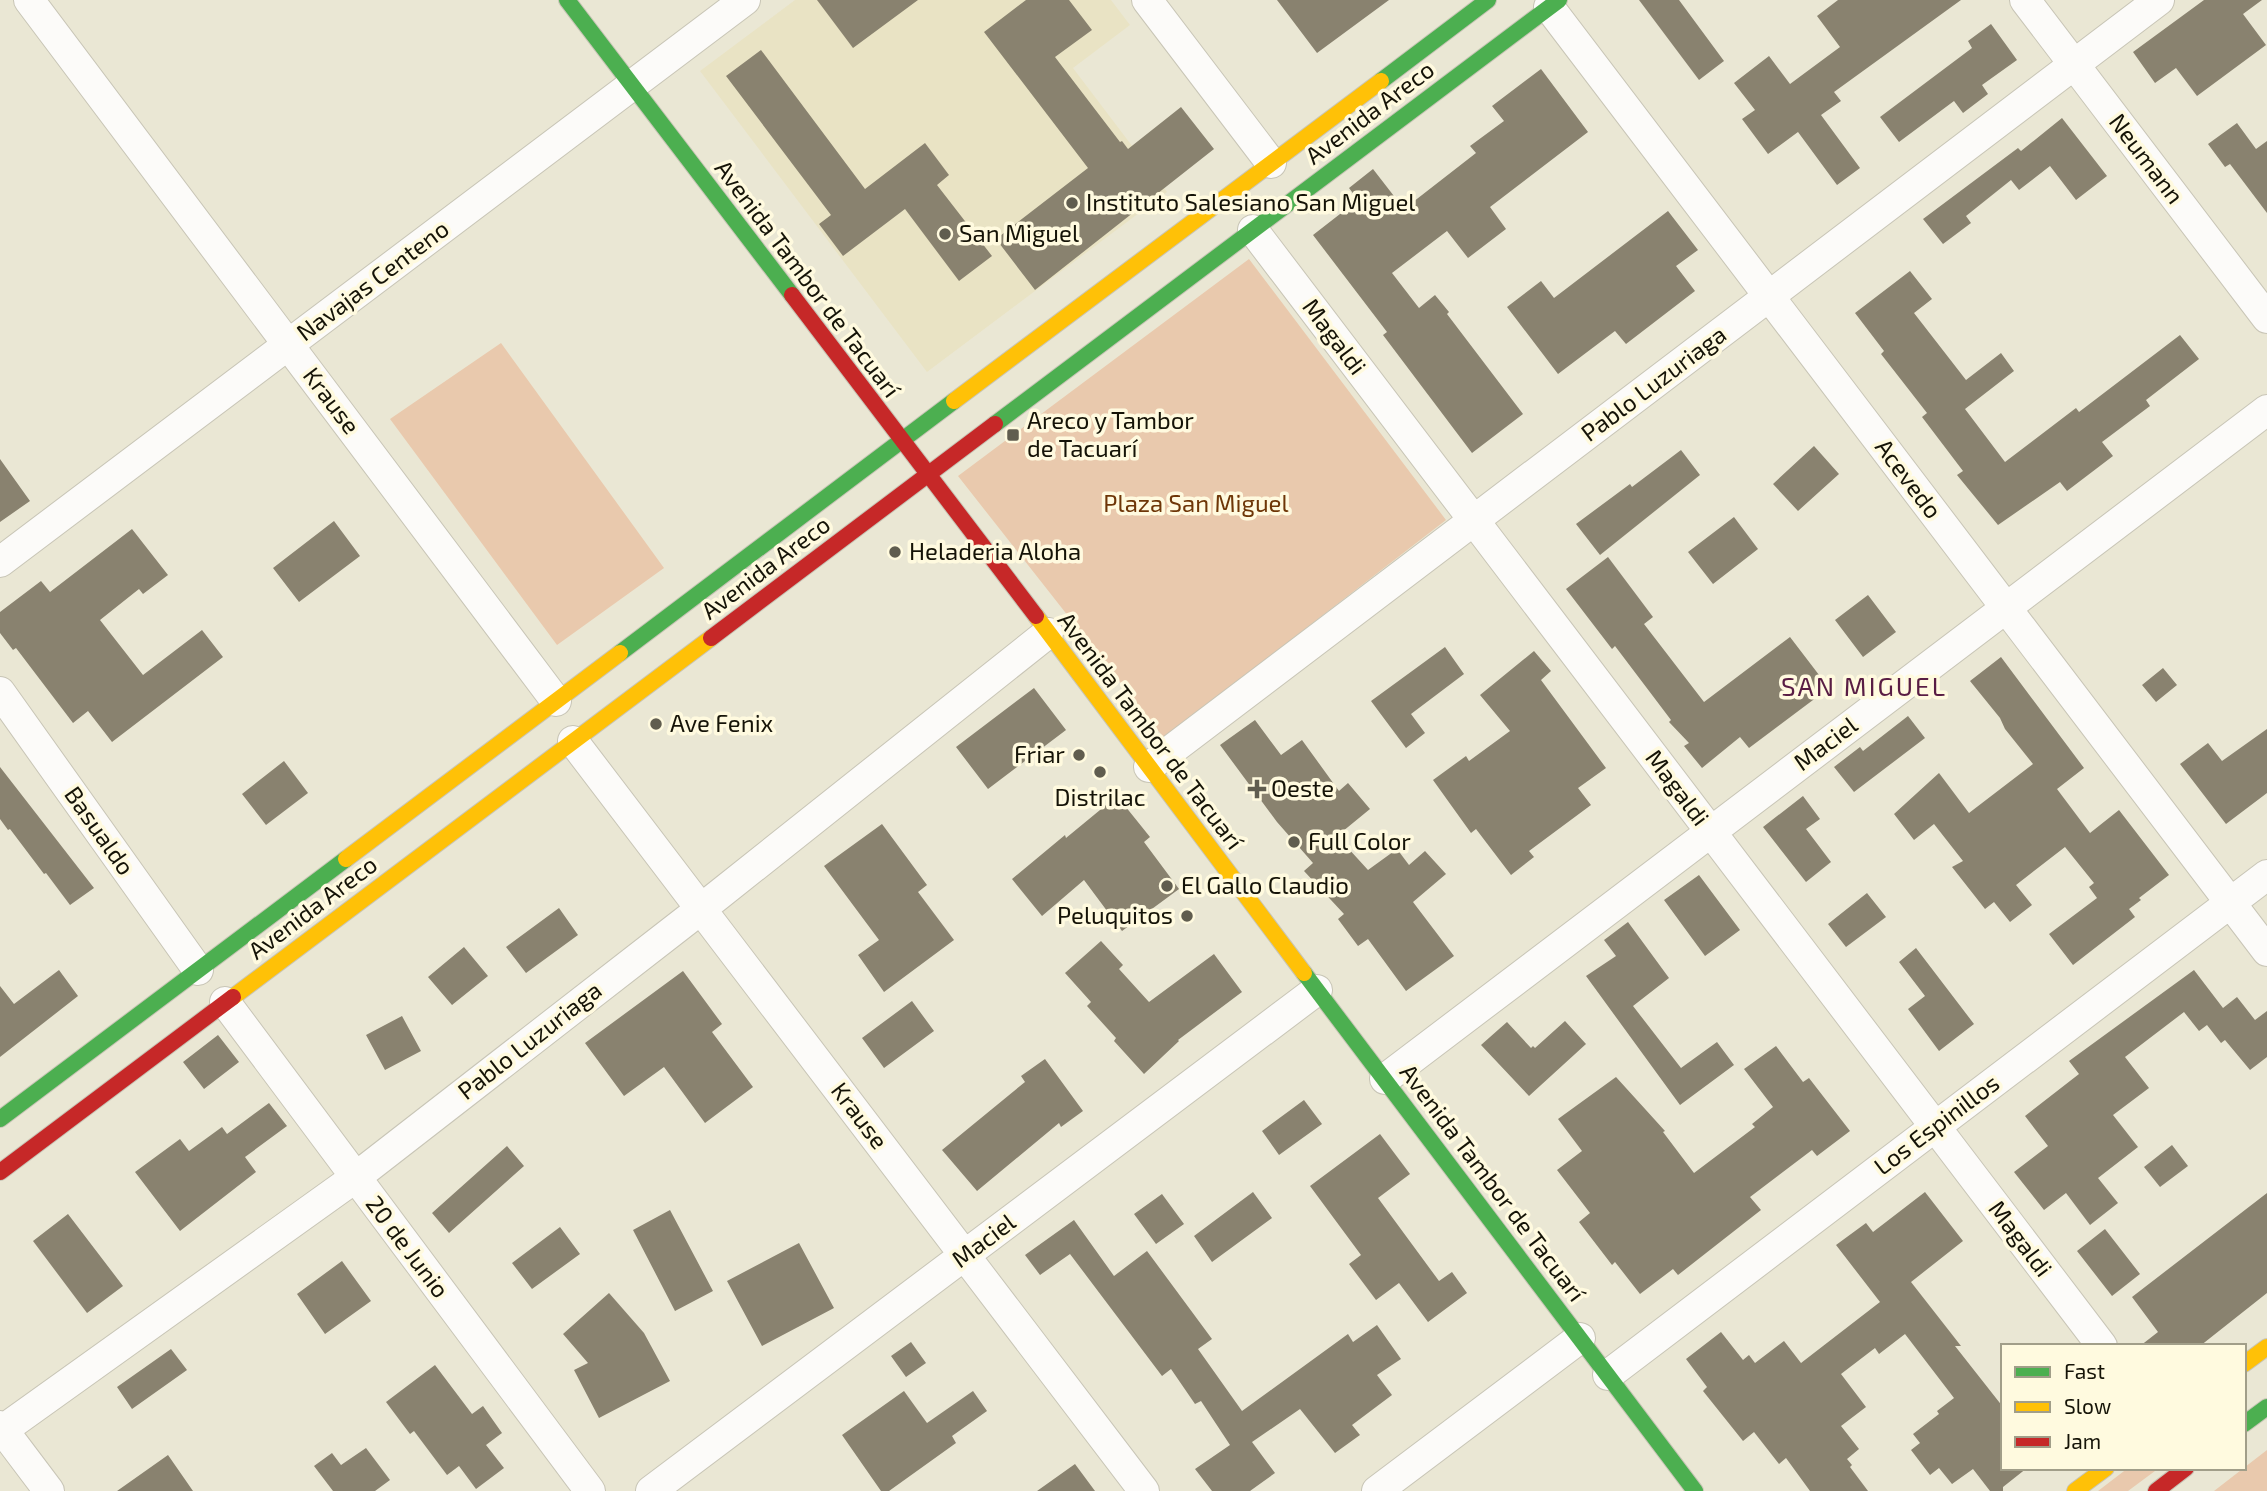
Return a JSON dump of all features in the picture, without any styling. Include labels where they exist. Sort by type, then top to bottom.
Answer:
[{"type":"main road","name":"Avenida Tambor de Tacuarí","points":[[566,0],[928,474],[1695,1491]]},
{"type":"main road","name":"Avenida Areco","points":[[0,1119],[1488,0]]},
{"type":"main road","name":"Avenida Areco","points":[[0,1172],[1554,4]]},
{"type":"main road","points":[[2246,1363],[2267,1347]]},
{"type":"main road","points":[[2246,1423],[2267,1407]]},
{"type":"main road","points":[[2075,1491],[2103,1470]]},
{"type":"main road","points":[[2156,1491],[2183,1470]]},
{"type":"street","name":"Krause","points":[[29,0],[556,701]]},
{"type":"street","name":"Navajas Centeno","points":[[0,562],[745,0]]},
{"type":"street","points":[[1147,0],[1271,163]]},
{"type":"street","name":"Neumann","points":[[2025,0],[2267,318]]},
{"type":"street","name":"Pablo Luzuriaga","points":[[1149,767],[2160,0]]},
{"type":"street","name":"Acevedo","points":[[1554,4],[1769,296],[2267,951]]},
{"type":"street","name":"Magaldi","points":[[1253,230],[2100,1344]]},
{"type":"street","name":"Maciel","points":[[1385,1079],[2267,410]]},
{"type":"street","name":"Pablo Luzuriaga","points":[[1,1429],[356,1177],[701,909],[1048,634]]},
{"type":"street","name":"Basualdo","points":[[0,692],[198,970]]},
{"type":"street","name":"Krause","points":[[573,741],[1144,1491]]},
{"type":"street","name":"Los Espinillos","points":[[1608,1375],[2267,875]]},
{"type":"street","name":"Maciel","points":[[651,1491],[1317,990]]},
{"type":"street","name":"20 de Junio","points":[[225,1002],[590,1491]]},
{"type":"street","points":[[1377,1491],[1580,1338]]},
{"type":"street","points":[[1,1429],[49,1491]]},
{"type":"shaded area","points":[[795,0],[1111,0],[1130,25],[1073,68],[1167,192],[927,372],[700,71]]},
{"type":"green space","name":"Plaza San Miguel","points":[[1249,259],[1446,520],[1164,738],[958,476]]},
{"type":"green space","points":[[501,343],[664,568],[557,645],[390,419]]},
{"type":"green space","points":[[2267,1450],[2267,1491],[2214,1491],[2241,1470],[2246,1470],[2246,1466]]},
{"type":"green space","points":[[2125,1470],[2156,1470],[2128,1491],[2098,1491]]},
{"type":"building","points":[[817,0],[918,0],[853,48]]},
{"type":"building","points":[[1026,0],[1069,0],[1092,30],[1055,57],[1128,149],[1181,107],[1214,149],[1035,290],[996,239],[1088,168],[984,32]]},
{"type":"building","points":[[1277,0],[1389,0],[1317,53]]},
{"type":"building","points":[[1639,0],[1679,0],[1724,61],[1699,80]]},
{"type":"building","points":[[1838,0],[1961,0],[1834,92],[1841,101],[1821,115],[1860,168],[1837,185],[1798,132],[1768,154],[1742,119],[1755,110],[1734,83],[1769,56],[1790,84],[1840,47],[1817,16]]},
{"type":"building","points":[[2204,0],[2262,0],[2243,14],[2266,45],[2197,96],[2176,68],[2155,83],[2133,52]]},
{"type":"building","points":[[1991,24],[2017,60],[1982,85],[1988,94],[1963,113],[1954,101],[1899,142],[1880,117],[1972,48],[1968,41]]},
{"type":"building","points":[[761,50],[865,189],[925,143],[949,175],[937,185],[992,256],[959,281],[905,209],[843,256],[819,224],[831,215],[726,76]]},
{"type":"building","points":[[1541,69],[1588,132],[1490,207],[1506,229],[1468,258],[1447,231],[1392,273],[1419,308],[1435,295],[1523,414],[1472,453],[1383,335],[1387,332],[1313,235],[1358,200],[1349,188],[1373,169],[1404,209],[1476,153],[1470,146],[1504,121],[1492,106]]},
{"type":"building","points":[[2062,118],[2107,176],[2076,200],[2050,166],[2019,190],[2011,180],[1966,216],[1971,223],[1943,244],[1923,219],[2018,148],[2021,151]]},
{"type":"building","points":[[2237,123],[2256,149],[2267,141],[2267,213],[2230,164],[2225,167],[2208,144]]},
{"type":"building","points":[[1668,211],[1698,250],[1676,266],[1695,291],[1626,344],[1615,331],[1558,374],[1507,307],[1541,281],[1554,298]]},
{"type":"building","points":[[1910,271],[1932,299],[1914,313],[1966,380],[2001,353],[2014,371],[1965,409],[2005,462],[2076,408],[2079,412],[2180,335],[2199,359],[2146,400],[2150,406],[2102,442],[2113,456],[2067,491],[2060,482],[1998,525],[1957,475],[1963,471],[1922,417],[1927,413],[1881,354],[1884,351],[1855,313]]},
{"type":"building","points":[[1814,446],[1839,474],[1798,511],[1773,484]]},
{"type":"building","points":[[1681,450],[1700,475],[1600,555],[1576,524]]},
{"type":"building","points":[[0,459],[30,501],[0,522]]},
{"type":"building","points":[[1734,517],[1758,549],[1713,584],[1688,552]]},
{"type":"building","points":[[334,521],[360,556],[299,602],[273,568]]},
{"type":"building","points":[[132,529],[168,575],[143,594],[139,589],[100,620],[143,675],[202,630],[223,657],[112,742],[88,711],[73,723],[16,648],[13,650],[0,633],[0,612],[41,581],[50,592]]},
{"type":"building","points":[[1608,557],[1653,617],[1644,624],[1704,702],[1790,637],[1829,688],[1749,748],[1740,737],[1702,768],[1684,746],[1689,743],[1669,722],[1671,720],[1615,646],[1612,649],[1566,589]]},
{"type":"building","points":[[1868,595],[1896,632],[1863,657],[1835,620]]},
{"type":"building","points":[[1445,647],[1464,674],[1411,714],[1425,733],[1406,748],[1371,701]]},
{"type":"building","points":[[1534,651],[1551,671],[1541,680],[1606,768],[1578,788],[1591,805],[1529,851],[1534,857],[1511,875],[1476,829],[1471,833],[1433,780],[1466,756],[1469,761],[1510,731],[1480,695]]},
{"type":"building","points":[[2001,657],[2084,768],[2057,789],[2090,833],[2119,810],[2169,875],[2129,909],[2135,917],[2073,965],[2049,934],[2097,898],[2089,887],[2094,883],[2065,847],[2016,885],[2032,905],[2010,922],[1994,902],[1985,909],[1952,867],[1963,861],[1934,824],[1914,840],[1894,814],[1939,773],[1969,813],[2033,764],[1970,681]]},
{"type":"building","points":[[2163,668],[2177,685],[2156,702],[2142,685]]},
{"type":"building","points":[[1034,688],[1066,730],[988,789],[956,747]]},
{"type":"building","points":[[1908,716],[1925,738],[1854,792],[1834,767],[1860,747],[1863,751]]},
{"type":"building","points":[[1255,720],[1281,755],[1302,740],[1339,791],[1348,783],[1370,809],[1337,836],[1368,870],[1397,849],[1409,865],[1425,851],[1446,874],[1413,902],[1454,956],[1406,991],[1368,939],[1358,946],[1338,919],[1344,914],[1304,871],[1313,863],[1277,822],[1220,745]]},
{"type":"building","points":[[2267,729],[2267,793],[2226,824],[2180,764],[2208,743],[2222,761]]},
{"type":"building","points":[[284,761],[308,793],[266,825],[242,794]]},
{"type":"building","points":[[0,767],[94,888],[70,905],[0,819]]},
{"type":"building","points":[[1117,796],[1150,837],[1144,842],[1179,889],[1122,931],[1084,880],[1042,916],[1012,879]]},
{"type":"building","points":[[1803,796],[1820,819],[1806,829],[1831,862],[1806,882],[1763,827]]},
{"type":"building","points":[[882,824],[927,885],[918,892],[954,940],[884,992],[858,955],[879,940],[824,866]]},
{"type":"building","points":[[1699,875],[1740,930],[1705,956],[1664,900]]},
{"type":"building","points":[[1867,893],[1886,917],[1846,947],[1828,924]]},
{"type":"building","points":[[559,908],[578,935],[526,973],[506,947]]},
{"type":"building","points":[[1628,922],[1669,978],[1633,1006],[1681,1068],[1717,1042],[1734,1065],[1680,1105],[1586,976],[1616,956],[1604,940]]},
{"type":"building","points":[[1101,941],[1123,965],[1119,969],[1149,1002],[1214,954],[1242,992],[1178,1040],[1144,1074],[1114,1041],[1116,1038],[1087,1006],[1091,1002],[1065,973]]},
{"type":"building","points":[[464,947],[488,976],[452,1005],[428,977]]},
{"type":"building","points":[[1916,948],[1974,1024],[1939,1051],[1908,1009],[1925,996],[1899,962]]},
{"type":"building","points":[[59,970],[78,996],[0,1057],[0,986],[14,1004]]},
{"type":"building","points":[[2194,970],[2223,1008],[2237,997],[2255,1020],[2267,1011],[2267,1057],[2250,1070],[2225,1040],[2221,1043],[2207,1025],[2199,1031],[2184,1012],[2125,1057],[2149,1088],[2113,1115],[2138,1147],[2098,1178],[2118,1203],[2090,1225],[2066,1193],[2044,1210],[2014,1172],[2048,1146],[2025,1116],[2079,1074],[2069,1061]]},
{"type":"building","points":[[683,971],[722,1024],[712,1032],[753,1087],[705,1123],[664,1067],[624,1096],[585,1043]]},
{"type":"building","points":[[912,1001],[934,1031],[884,1068],[862,1038]]},
{"type":"building","points":[[402,1016],[421,1051],[385,1070],[366,1035]]},
{"type":"building","points":[[1565,1021],[1586,1044],[1529,1096],[1481,1045],[1507,1022],[1531,1048],[1535,1048]]},
{"type":"building","points":[[218,1035],[239,1062],[204,1089],[183,1062]]},
{"type":"building","points":[[1776,1046],[1803,1082],[1809,1078],[1850,1131],[1817,1156],[1812,1150],[1750,1197],[1761,1210],[1678,1275],[1673,1269],[1640,1294],[1615,1262],[1612,1265],[1579,1222],[1590,1213],[1557,1170],[1582,1151],[1558,1119],[1616,1077],[1665,1131],[1663,1132],[1694,1173],[1755,1127],[1752,1124],[1773,1107],[1744,1069]]},
{"type":"building","points":[[1045,1059],[1083,1111],[1061,1127],[1059,1123],[977,1191],[942,1150],[1025,1082],[1021,1076]]},
{"type":"building","points":[[1304,1100],[1322,1124],[1279,1155],[1262,1131]]},
{"type":"building","points":[[269,1103],[287,1126],[245,1157],[256,1172],[180,1231],[135,1172],[180,1139],[189,1151],[222,1127],[227,1134]]},
{"type":"building","points":[[1380,1134],[1410,1174],[1378,1198],[1439,1281],[1452,1272],[1467,1293],[1428,1322],[1399,1283],[1376,1300],[1349,1264],[1361,1255],[1310,1186]]},
{"type":"building","points":[[2172,1145],[2188,1166],[2160,1187],[2144,1167]]},
{"type":"building","points":[[507,1146],[524,1166],[449,1233],[432,1213]]},
{"type":"building","points":[[1253,1192],[1272,1218],[1212,1262],[1194,1236]]},
{"type":"building","points":[[1925,1192],[1963,1241],[1911,1282],[1961,1346],[1955,1346],[2001,1404],[2001,1470],[2024,1470],[2003,1487],[2003,1491],[1990,1491],[1973,1469],[1952,1484],[1939,1468],[1930,1475],[1911,1450],[1920,1443],[1913,1434],[1939,1414],[1937,1411],[1954,1398],[1905,1334],[1879,1354],[1875,1348],[1841,1374],[1866,1407],[1841,1426],[1859,1449],[1847,1459],[1868,1491],[1810,1491],[1786,1458],[1779,1464],[1754,1432],[1743,1441],[1703,1391],[1707,1387],[1686,1359],[1721,1332],[1743,1360],[1749,1355],[1755,1363],[1784,1341],[1801,1363],[1880,1302],[1836,1245],[1866,1223],[1873,1232]]},
{"type":"building","points":[[2267,1193],[2267,1293],[2203,1344],[2143,1344],[2158,1332],[2132,1297]]},
{"type":"building","points":[[1162,1194],[1184,1224],[1156,1244],[1134,1214]]},
{"type":"building","points":[[670,1210],[713,1291],[675,1311],[633,1230]]},
{"type":"building","points":[[68,1214],[123,1286],[87,1313],[33,1241]]},
{"type":"building","points":[[1074,1220],[1114,1276],[1147,1251],[1212,1339],[1198,1349],[1242,1411],[1348,1334],[1353,1342],[1377,1325],[1401,1359],[1377,1375],[1392,1395],[1352,1425],[1360,1435],[1335,1453],[1300,1409],[1252,1442],[1275,1473],[1250,1491],[1212,1491],[1195,1469],[1230,1445],[1201,1401],[1195,1404],[1171,1369],[1162,1376],[1070,1254],[1040,1275],[1025,1255]]},
{"type":"building","points":[[560,1227],[580,1254],[532,1289],[512,1263]]},
{"type":"building","points":[[2105,1229],[2140,1274],[2112,1296],[2077,1251]]},
{"type":"building","points":[[799,1243],[834,1308],[762,1346],[727,1281]]},
{"type":"building","points":[[342,1261],[371,1301],[325,1334],[297,1294]]},
{"type":"building","points":[[609,1293],[644,1333],[670,1381],[599,1418],[574,1370],[588,1363],[563,1334]]},
{"type":"building","points":[[911,1342],[926,1363],[906,1377],[891,1356]]},
{"type":"building","points":[[171,1349],[187,1370],[132,1409],[117,1387]]},
{"type":"building","points":[[435,1365],[472,1414],[483,1406],[502,1433],[486,1445],[504,1468],[476,1489],[459,1466],[447,1475],[414,1431],[410,1434],[386,1402]]},
{"type":"building","points":[[904,1391],[927,1423],[973,1391],[987,1411],[952,1436],[956,1443],[889,1491],[881,1491],[842,1435]]},
{"type":"building","points":[[366,1448],[390,1480],[375,1491],[333,1491],[314,1466],[332,1453],[341,1465]]},
{"type":"building","points":[[168,1455],[193,1491],[117,1491]]},
{"type":"building","points":[[1075,1464],[1095,1491],[1037,1491]]},
{"type":"traffic: fast","points":[[567,0],[792,295]]},
{"type":"traffic: fast","points":[[1381,81],[1488,0]]},
{"type":"traffic: fast","points":[[995,424],[1559,0]]},
{"type":"traffic: fast","points":[[620,653],[954,401]]},
{"type":"traffic: fast","points":[[0,1119],[346,859]]},
{"type":"traffic: fast","points":[[1304,973],[1695,1491]]},
{"type":"traffic: fast","points":[[2246,1423],[2267,1407]]},
{"type":"traffic: slow","points":[[954,401],[1381,81]]},
{"type":"traffic: slow","points":[[1036,616],[1304,973]]},
{"type":"traffic: slow","points":[[233,997],[711,638]]},
{"type":"traffic: slow","points":[[346,859],[620,653]]},
{"type":"traffic: slow","points":[[2246,1363],[2267,1347]]},
{"type":"traffic: slow","points":[[2075,1491],[2103,1470]]},
{"type":"traffic: jam","points":[[792,295],[1036,616]]},
{"type":"traffic: jam","points":[[711,638],[995,424]]},
{"type":"traffic: jam","points":[[0,1172],[233,997]]},
{"type":"traffic: jam","points":[[2156,1491],[2183,1470]]},
{"type":"place","name":"Instituto Salesiano San Miguel","points":[[1072,203]]},
{"type":"place","name":"San Miguel","points":[[945,234]]},
{"type":"place","name":"Areco y Tambor de Tacuarí","points":[[1013,435]]},
{"type":"place","name":"Heladeria Aloha","points":[[895,552]]},
{"type":"place","name":"Ave Fenix","points":[[656,724]]},
{"type":"place","name":"Friar","points":[[1079,755]]},
{"type":"place","name":"Distrilac","points":[[1100,772]]},
{"type":"place","name":"Oeste","points":[[1257,789]]},
{"type":"place","name":"Full Color","points":[[1294,842]]},
{"type":"place","name":"El Gallo Claudio","points":[[1167,886]]},
{"type":"place","name":"Peluquitos","points":[[1187,916]]},
{"type":"district","name":"SAN MIGUEL","points":[[1864,687]]}]
